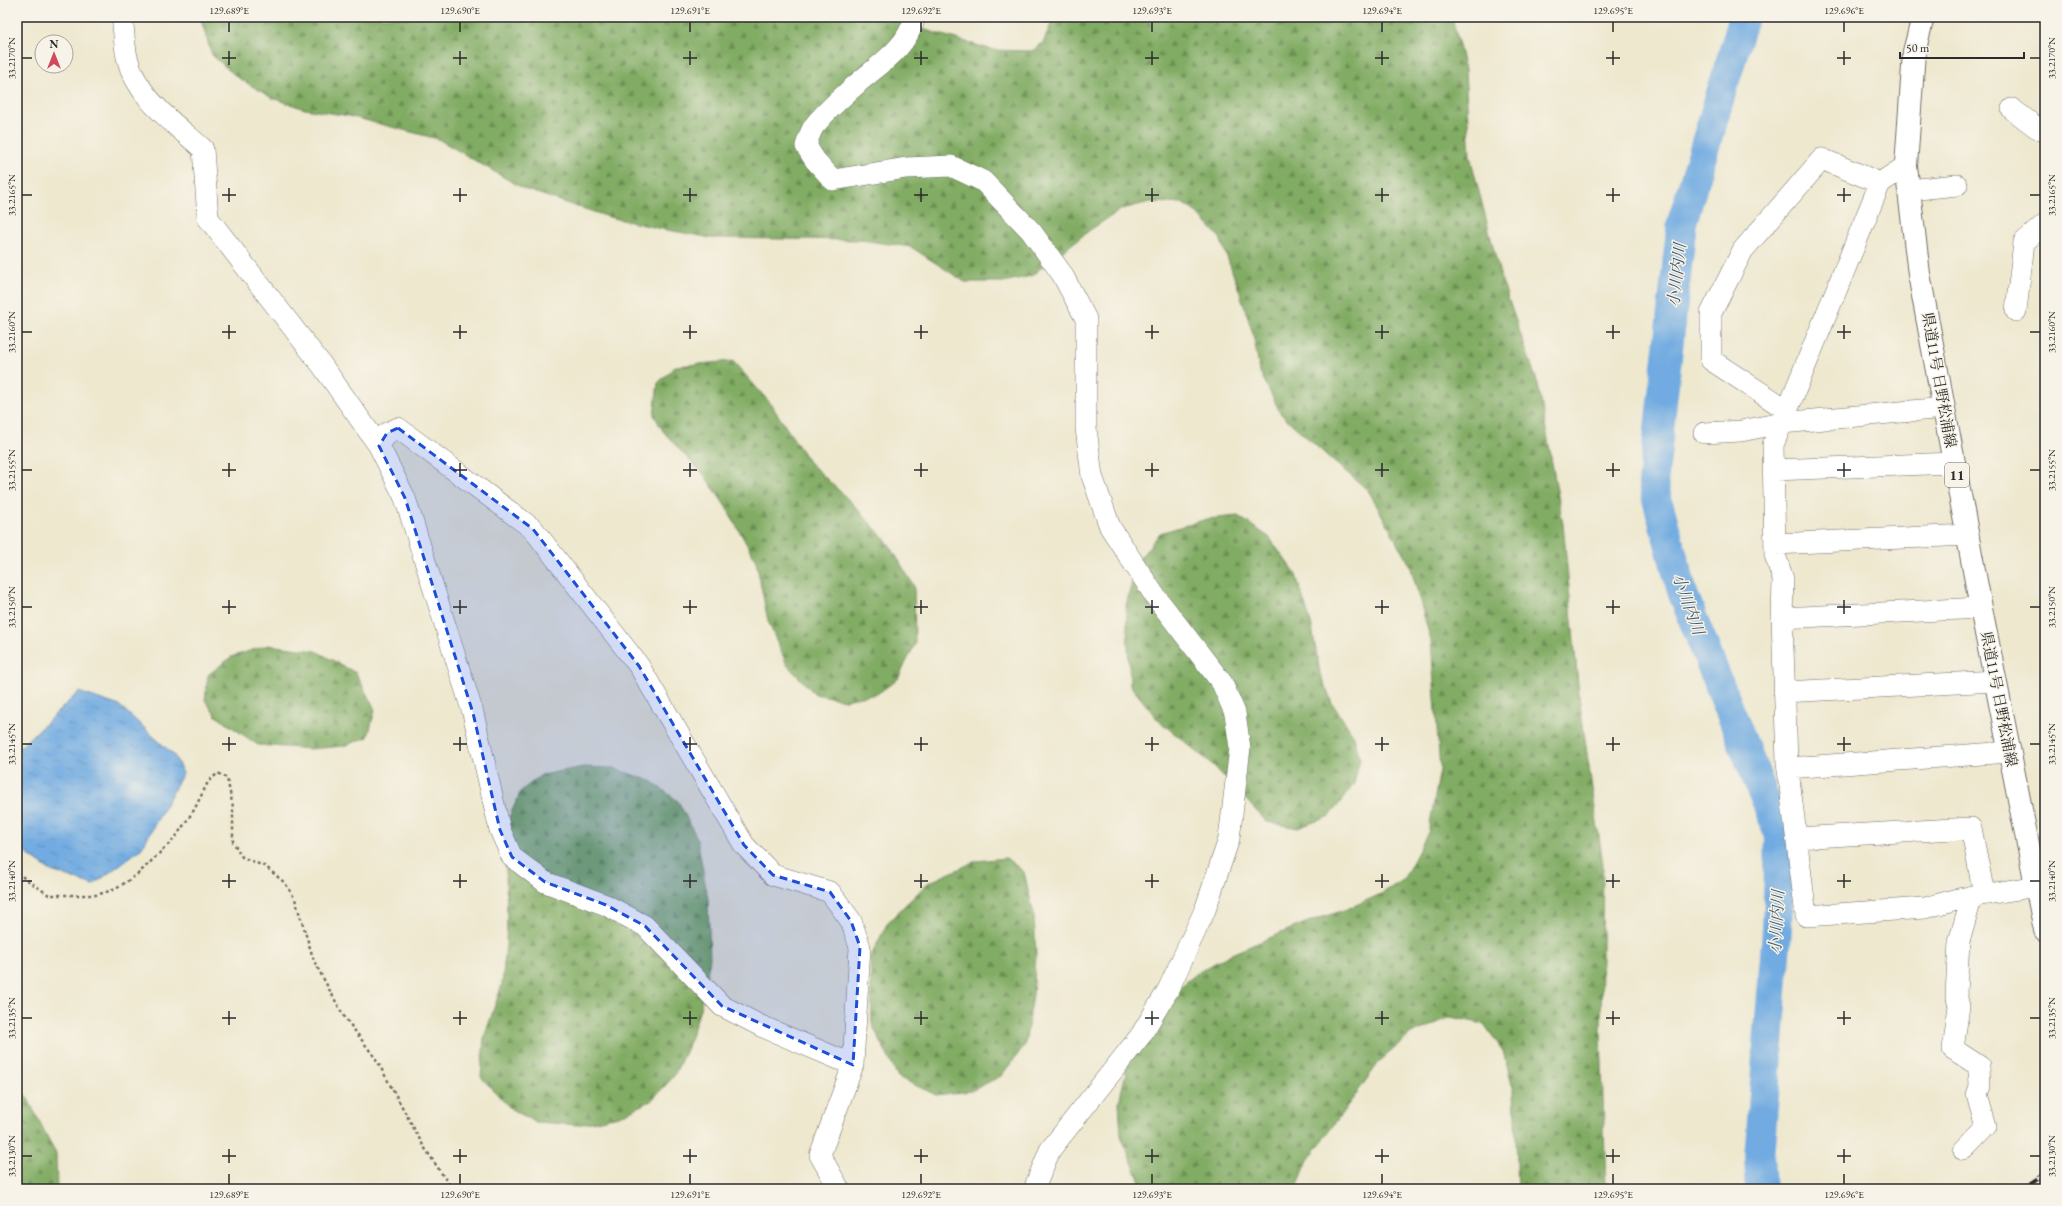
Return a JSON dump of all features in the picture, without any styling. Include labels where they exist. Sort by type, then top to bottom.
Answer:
[{"type":"main road","name":"県道11号 日野松浦線","points":[[1923,17],[1914,52],[1906,166],[1919,274],[1981,608],[2010,752],[2039,879],[2045,930]]},
{"type":"street","points":[[122,17],[127,58],[138,84],[158,109],[202,149],[208,218],[321,364],[379,446],[405,498],[473,713],[500,830],[512,857],[545,882],[606,905],[645,926],[722,1006],[761,1026],[853,1065]]},
{"type":"street","points":[[915,17],[912,27],[902,46],[877,69],[858,83],[813,127],[806,146],[815,160],[834,180],[906,168],[951,166],[983,181],[1031,231],[1062,274],[1086,319],[1086,428],[1092,476],[1110,527],[1155,596],[1222,683],[1235,713],[1240,748],[1229,839],[1205,910],[1168,990],[1141,1036],[1050,1150],[1036,1184],[1036,1189]]},
{"type":"street","points":[[2012,109],[2040,130],[2045,125]]},
{"type":"street","points":[[1785,417],[1711,360],[1711,313],[1743,250],[1822,159],[1880,183]]},
{"type":"street","points":[[1906,166],[1880,183],[1773,445],[1775,555],[1783,579],[1782,618],[1788,768],[1806,916],[1925,908],[2039,879]]},
{"type":"street","points":[[1908,190],[1956,185]]},
{"type":"street","points":[[2016,312],[2024,242],[2045,224]]},
{"type":"street","points":[[1704,433],[1741,431],[1785,417],[1944,408]]},
{"type":"street","points":[[379,446],[387,432],[398,428],[533,529],[639,666],[744,845],[773,875],[830,892],[841,905],[851,921],[860,947],[853,1065],[820,1155],[839,1189]]},
{"type":"street","points":[[1774,470],[1954,463]]},
{"type":"street","points":[[1775,544],[1968,535]]},
{"type":"street","points":[[1782,618],[1981,608]]},
{"type":"street","points":[[1784,692],[1996,681]]},
{"type":"street","points":[[1788,768],[2010,752]]},
{"type":"street","points":[[1796,838],[1972,828],[1978,895],[1959,942],[1956,994],[1959,1006],[1953,1050],[1979,1066],[1980,1086],[1977,1095],[1986,1127],[1964,1150]]},
{"type":"path","points":[[17,873],[49,895],[96,895],[116,889],[139,873],[175,838],[194,810],[208,782],[218,773],[227,778],[233,807],[233,842],[242,857],[266,867],[285,883],[295,899],[314,961],[332,995],[343,1015],[376,1059],[424,1147],[452,1189]]},
{"type":"highlighted area","points":[[398,428],[533,529],[639,666],[744,845],[773,875],[830,892],[851,921],[860,947],[853,1065],[722,1006],[645,926],[606,905],[545,882],[512,857],[500,830],[473,713],[405,498],[379,446],[387,433]]},
{"type":"green space","points":[[200,17],[882,17],[993,50],[1032,51],[1043,43],[1051,24],[1048,17],[1452,17],[1465,70],[1470,156],[1501,278],[1538,384],[1563,524],[1580,705],[1603,864],[1601,1033],[1606,1189],[1518,1189],[1514,1091],[1503,1051],[1484,1024],[1451,1017],[1411,1034],[1380,1061],[1308,1160],[1296,1189],[1143,1189],[1121,1136],[1119,1102],[1127,1067],[1172,993],[1199,972],[1229,955],[1305,923],[1347,909],[1381,894],[1403,880],[1428,833],[1440,770],[1431,641],[1410,565],[1368,490],[1281,414],[1260,372],[1253,334],[1220,238],[1197,213],[1182,203],[1150,202],[1122,209],[1090,230],[1031,276],[1003,282],[965,282],[911,247],[860,240],[711,238],[662,229],[609,217],[524,189],[438,139],[349,116],[305,109],[272,98],[237,77],[212,55]]},
{"type":"green space","points":[[733,361],[770,403],[809,462],[851,502],[889,544],[914,586],[915,644],[898,679],[877,694],[845,700],[815,694],[787,665],[768,621],[756,561],[726,507],[705,476],[663,431],[654,415],[658,383],[676,366]]},
{"type":"green space","points":[[1238,516],[1269,537],[1296,575],[1312,627],[1320,674],[1332,703],[1354,736],[1360,759],[1354,784],[1330,816],[1298,828],[1267,822],[1213,765],[1158,720],[1130,685],[1126,605],[1137,562],[1160,533],[1207,519]]},
{"type":"green space","points":[[268,645],[316,651],[356,673],[375,710],[368,737],[344,746],[310,749],[258,745],[216,716],[205,700],[208,675],[231,657]]},
{"type":"green space","points":[[583,767],[613,768],[651,781],[678,801],[697,838],[708,899],[710,959],[700,1009],[689,1043],[674,1076],[651,1101],[619,1116],[577,1125],[536,1122],[511,1109],[481,1077],[484,1038],[502,984],[506,945],[507,916],[505,826],[521,791],[541,775]]},
{"type":"green space","points":[[1006,858],[1024,872],[1034,914],[1036,955],[1033,995],[1025,1045],[1001,1076],[971,1091],[936,1095],[898,1077],[872,1024],[870,958],[888,922],[928,883],[976,861]]},
{"type":"green space","points":[[17,1087],[27,1097],[56,1154],[57,1189],[17,1189]]},
{"type":"water","points":[[79,692],[120,706],[174,755],[183,773],[142,848],[93,885],[51,871],[17,847],[17,750]]},
{"type":"waterway","name":"小川内川","points":[[1744,17],[1682,222],[1653,484],[1683,594],[1780,836],[1777,929],[1759,1158],[1761,1189]]},
{"type":"railway","points":[[2022,1189],[2045,1174]]}]
